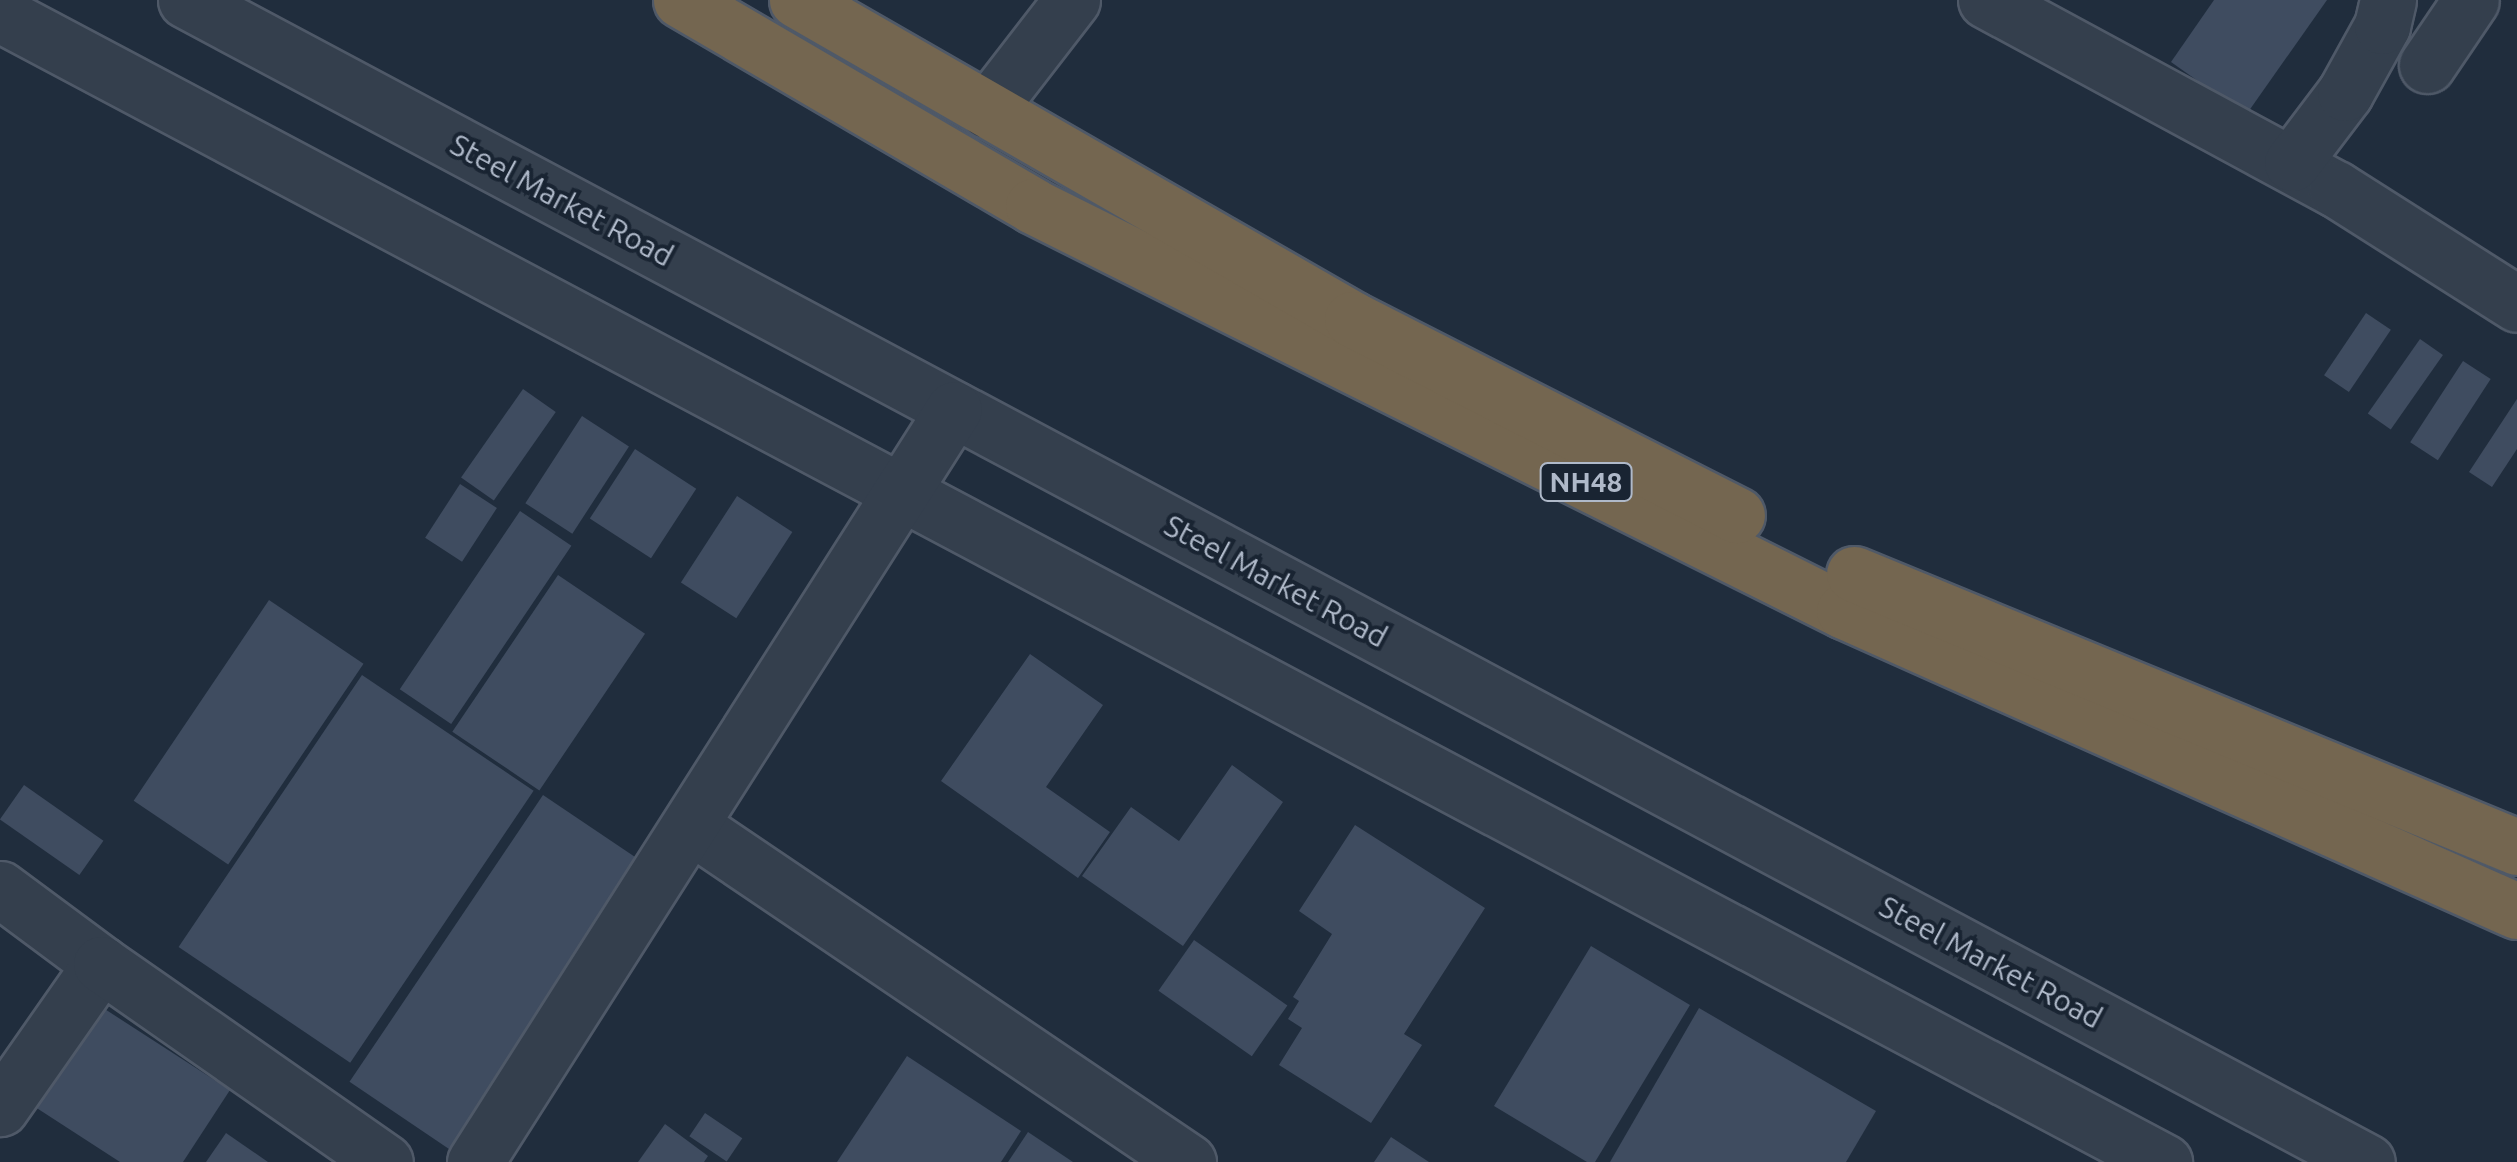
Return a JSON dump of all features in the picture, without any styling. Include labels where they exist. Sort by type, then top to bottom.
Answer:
[{"type":"highway","name":"NH48","points":[[681,0],[1033,206],[1844,611],[2517,911]]},
{"type":"highway","name":"NH48","points":[[797,0],[1352,320],[1868,582],[2517,847]]},
{"type":"street","name":"Steel Market Road","points":[[186,0],[2366,1162]]},
{"type":"street","points":[[988,110],[1072,0]]},
{"type":"street","points":[[1986,0],[2509,281]]},
{"type":"street","points":[[2292,163],[2345,93],[2382,26],[2388,0]]},
{"type":"street","points":[[2427,65],[2471,0]]},
{"type":"street","points":[[0,14],[2164,1162]]},
{"type":"street","points":[[475,1162],[954,409]]},
{"type":"street","points":[[691,826],[1188,1162]]},
{"type":"street","points":[[0,889],[100,964],[385,1162]]},
{"type":"street","points":[[0,1108],[100,964]]},
{"type":"building","points":[[2214,0],[2327,0],[2246,115],[2171,62]]},
{"type":"building","points":[[2366,313],[2391,330],[2349,392],[2324,375]]},
{"type":"building","points":[[2420,339],[2443,355],[2391,430],[2368,414]]},
{"type":"building","points":[[2463,361],[2491,379],[2438,460],[2410,442]]},
{"type":"building","points":[[523,389],[556,412],[494,500],[461,477]]},
{"type":"building","points":[[2517,399],[2517,449],[2492,487],[2469,472]]},
{"type":"building","points":[[582,416],[629,446],[572,534],[525,503]]},
{"type":"building","points":[[635,449],[696,489],[651,558],[590,519]]},
{"type":"building","points":[[460,484],[497,508],[462,562],[425,538]]},
{"type":"building","points":[[737,496],[792,532],[736,618],[681,582]]},
{"type":"building","points":[[520,511],[571,546],[451,724],[400,689]]},
{"type":"building","points":[[558,575],[645,634],[539,790],[452,732]]},
{"type":"building","points":[[269,600],[364,664],[228,864],[134,801]]},
{"type":"building","points":[[1030,654],[1103,705],[1046,787],[1110,832],[1078,878],[941,781]]},
{"type":"building","points":[[362,675],[534,791],[350,1063],[179,947]]},
{"type":"building","points":[[1232,765],[1283,802],[1183,946],[1082,876],[1131,807],[1179,841]]},
{"type":"building","points":[[24,785],[103,841],[79,875],[0,819]]},
{"type":"building","points":[[543,795],[642,862],[449,1149],[350,1082]]},
{"type":"building","points":[[1355,825],[1485,908],[1404,1034],[1422,1045],[1371,1123],[1279,1065],[1302,1028],[1288,1019],[1299,1001],[1293,997],[1332,934],[1299,911]]},
{"type":"building","points":[[1194,940],[1287,1005],[1252,1056],[1158,991]]},
{"type":"building","points":[[1591,946],[1690,1005],[1595,1162],[1587,1162],[1494,1106]]},
{"type":"building","points":[[97,1004],[230,1090],[183,1162],[120,1162],[32,1105]]},
{"type":"building","points":[[1699,1008],[1876,1111],[1846,1162],[1610,1162]]},
{"type":"building","points":[[907,1056],[1021,1131],[1001,1162],[837,1162]]},
{"type":"building","points":[[705,1113],[742,1138],[727,1161],[689,1136]]},
{"type":"building","points":[[665,1124],[708,1156],[704,1162],[638,1162]]},
{"type":"building","points":[[1028,1132],[1073,1162],[1008,1162]]},
{"type":"building","points":[[226,1133],[268,1162],[206,1162]]},
{"type":"building","points":[[1391,1137],[1429,1162],[1374,1162]]}]
